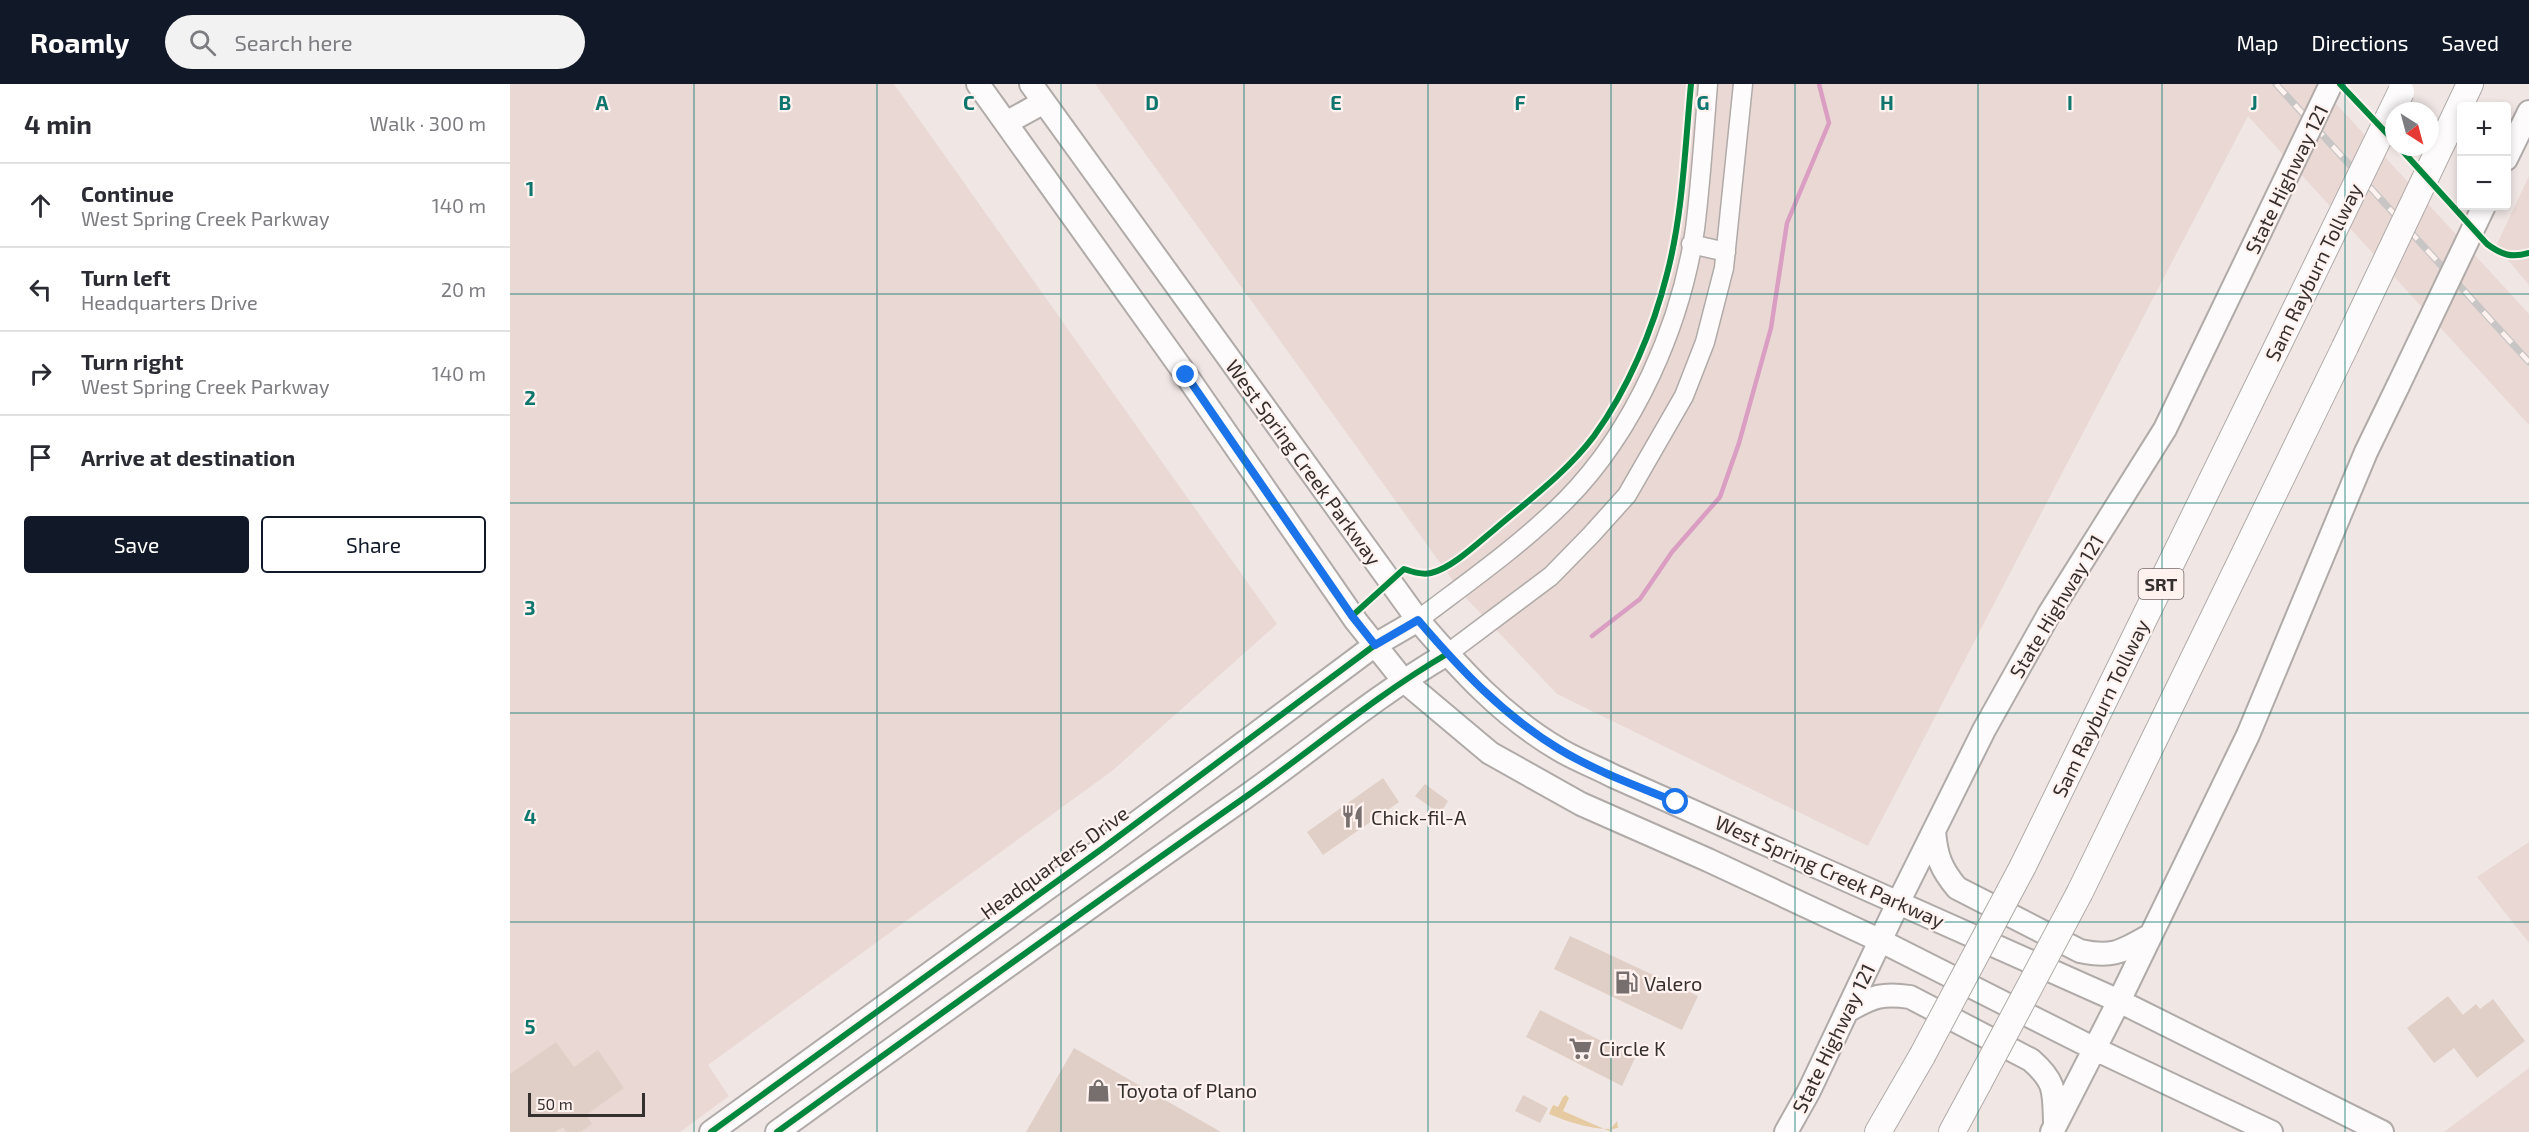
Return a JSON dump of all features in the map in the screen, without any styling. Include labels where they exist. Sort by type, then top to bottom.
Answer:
[{"type":"highway","points":[[1952,1132],[2080,892],[2470,84]]},
{"type":"highway","name":"Sam Rayburn Tollway","points":[[1878,1132],[1922,1056],[2023,866],[2403,88]]},
{"type":"main road","name":"West Spring Creek Parkway","points":[[978,84],[1186,375],[1352,616],[1402,680],[1490,753],[1581,804],[1881,941],[2095,1049],[2271,1132]]},
{"type":"main road","name":"West Spring Creek Parkway","points":[[1031,84],[1418,620],[1472,681],[1510,716],[1560,750],[1613,776],[1899,901],[2119,1001],[2382,1132]]},
{"type":"main road","name":"State Highway 121","points":[[1786,1132],[1849,1010],[1899,901],[1984,730],[2049,614],[2165,429],[2331,84]]},
{"type":"main road","points":[[1006,123],[1044,102]]},
{"type":"main road","points":[[2507,156],[2529,112]]},
{"type":"main road","points":[[2054,1128],[2119,1001],[2248,735],[2366,452],[2482,210]]},
{"type":"main road","name":"Headquarters Drive","points":[[711,1132],[1002,921],[1375,645],[1418,620]]},
{"type":"main road","points":[[777,1132],[1245,797],[1402,680],[1447,654]]},
{"type":"main road","points":[[1934,831],[1935,847],[1942,871],[1957,888],[2080,951],[2102,956],[2123,950],[2149,936]]},
{"type":"main road","points":[[1002,921],[1025,953]]},
{"type":"main road","points":[[1849,1010],[1870,998],[1888,993],[1910,997],[2031,1060],[2046,1073],[2054,1091],[2054,1128]]},
{"type":"street","points":[[1418,620],[1526,538],[1567,499],[1603,454],[1636,406],[1660,355],[1678,301],[1691,244],[1708,84]]},
{"type":"street","points":[[1447,654],[1551,576],[1627,495],[1684,396],[1704,342],[1725,252],[1743,84]]},
{"type":"street","points":[[1691,244],[1725,252]]},
{"type":"shaded area","points":[[510,84],[894,84],[1277,624],[1112,771],[708,1065],[729,1096],[680,1132],[510,1132]]},
{"type":"shaded area","points":[[1095,84],[2318,84],[2529,314],[2529,425],[2248,116],[1868,846],[1557,694],[1464,596]]},
{"type":"shaded area","points":[[2529,176],[2529,285],[2496,246]]},
{"type":"shaded area","points":[[2529,842],[2529,943],[2477,877]]},
{"type":"shaded area","points":[[2529,1068],[2529,1132],[2444,1132]]},
{"type":"shaded area","points":[[1566,1095],[1569,1098],[1563,1111],[1604,1129],[1583,1126],[1549,1114],[1553,1105],[1558,1107]]},
{"type":"shaded area","points":[[1617,1121],[1618,1128],[1611,1129]]},
{"type":"building","name":"Chick-fil-A","points":[[1383,778],[1399,802],[1323,855],[1307,832]]},
{"type":"building","points":[[1425,784],[1448,801],[1440,814],[1415,796]]},
{"type":"building","name":"Valero","points":[[1570,936],[1698,996],[1682,1030],[1554,969]]},
{"type":"building","points":[[2448,996],[2463,1015],[2476,1004],[2480,1009],[2493,999],[2525,1041],[2477,1078],[2454,1048],[2434,1063],[2407,1028]]},
{"type":"building","name":"Circle K","points":[[1540,1010],[1635,1058],[1622,1086],[1526,1037]]},
{"type":"building","points":[[556,1042],[574,1067],[598,1050],[624,1088],[586,1115],[592,1124],[580,1132],[566,1132],[563,1127],[555,1132],[510,1132],[510,1074]]},
{"type":"building","name":"Toyota of Plano","points":[[1074,1048],[1221,1132],[1026,1132]]},
{"type":"building","points":[[1523,1095],[1548,1108],[1540,1123],[1515,1111]]},
{"type":"waterway","points":[[1592,636],[1640,599],[1672,552],[1720,497],[1739,443],[1771,328],[1787,223],[1829,123],[1819,84]]},
{"type":"railway","points":[[2276,84],[2529,362]]},
{"type":"cycle path","points":[[1352,616],[1404,569],[1431,573],[1447,566],[1464,554],[1560,474],[1594,436],[1606,418],[1618,399],[1647,337],[1667,274],[1680,204],[1691,84]]},
{"type":"cycle path","points":[[2340,84],[2385,132]]},
{"type":"cycle path","points":[[2407,156],[2487,244],[2507,254],[2529,253]]},
{"type":"cycle path","points":[[711,1132],[1103,848],[1375,645],[1418,620]]},
{"type":"cycle path","points":[[777,1132],[1244,798],[1369,705],[1447,654]]},
{"type":"place","name":"Chick-fil-A","points":[[1353,817]]},
{"type":"place","name":"Valero","points":[[1626,983]]},
{"type":"place","name":"Circle K","points":[[1581,1048]]},
{"type":"place","name":"Toyota of Plano","points":[[1099,1090]]},
{"type":"route","points":[[1186,375],[1352,616],[1375,645],[1418,620],[1472,681],[1510,716],[1560,750],[1613,776],[1676,802]]}]
